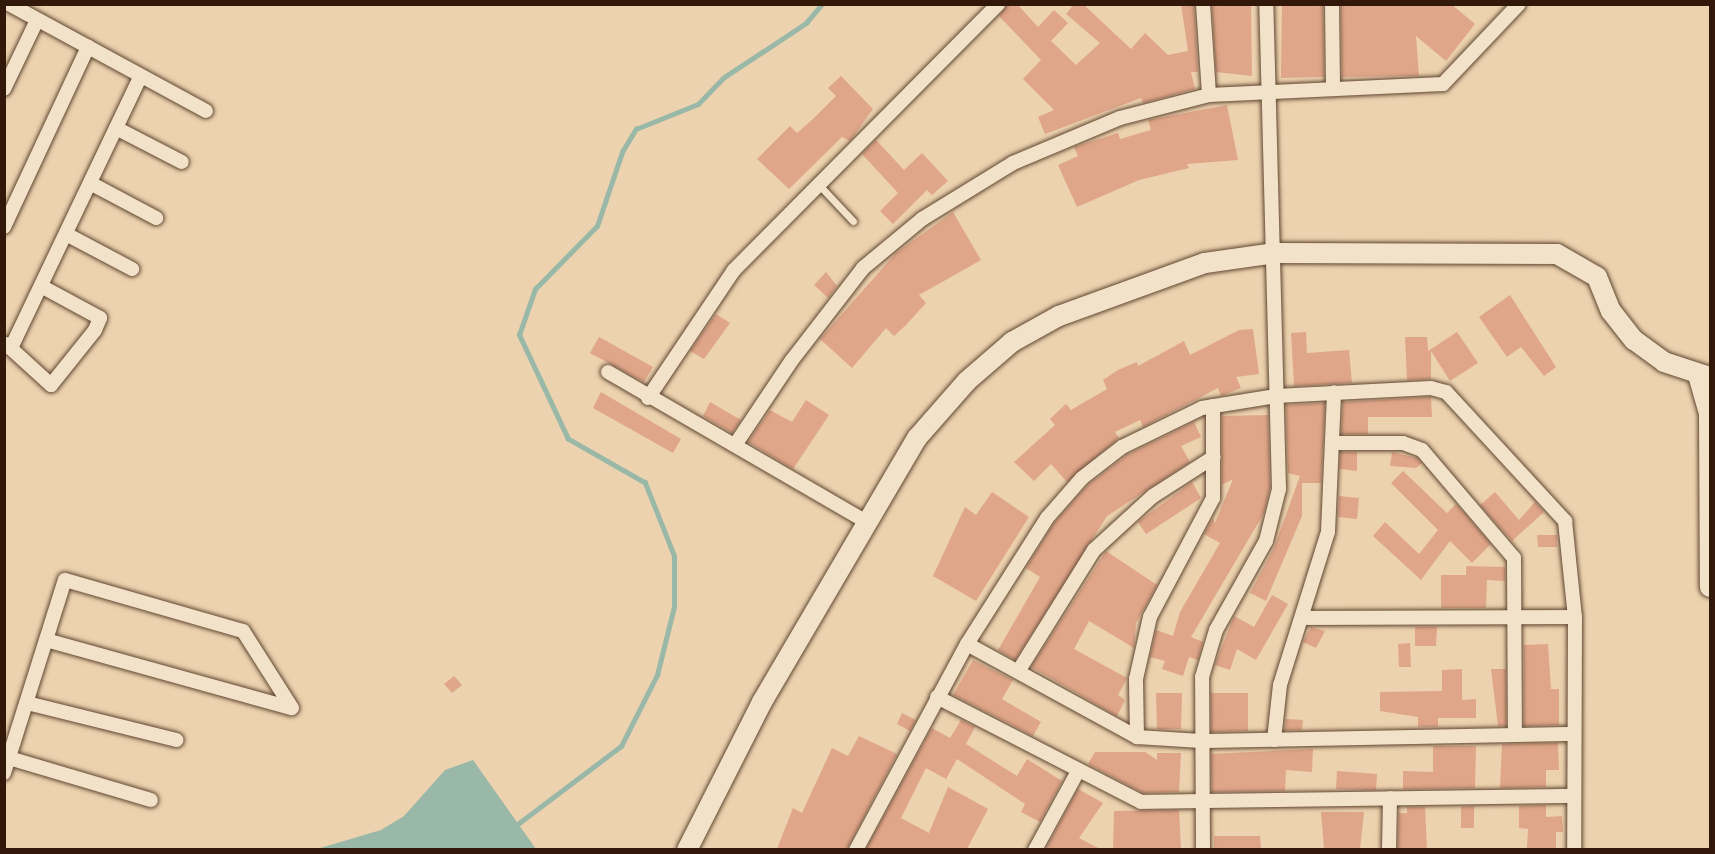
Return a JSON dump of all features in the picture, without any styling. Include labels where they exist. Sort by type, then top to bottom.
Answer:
[{"type":"street","points":[[9,4],[206,111]]},
{"type":"street","points":[[648,398],[734,270],[998,4]]},
{"type":"street","points":[[1203,4],[1209,95]]},
{"type":"street","points":[[1203,849],[1202,677],[1211,649],[1266,541],[1279,489],[1275,254],[1266,88],[1266,4]]},
{"type":"street","points":[[1332,4],[1333,87]]},
{"type":"street","points":[[735,445],[792,360],[863,268],[922,219],[1013,163],[1120,118],[1209,95],[1266,88],[1443,84],[1514,6]]},
{"type":"street","points":[[4,89],[37,20]]},
{"type":"street","points":[[4,227],[88,47]]},
{"type":"street","points":[[41,286],[100,318],[51,386],[8,346],[41,286],[141,76]]},
{"type":"street","points":[[116,128],[182,162]]},
{"type":"street","points":[[90,183],[156,218]]},
{"type":"street","points":[[66,234],[132,269]]},
{"type":"street","points":[[687,849],[865,521],[916,438],[967,381],[1012,342],[1059,316],[1205,263],[1275,254],[1572,258],[1596,277],[1611,311],[1634,340],[1664,362],[1704,376],[1709,413],[1710,587]]},
{"type":"street","points":[[608,372],[648,398],[735,445],[865,521]]},
{"type":"street","points":[[856,849],[967,644],[1047,518],[1082,478],[1122,447],[1213,406],[1276,396],[1431,387],[1446,392],[1564,521],[1575,617],[1574,849]]},
{"type":"street","points":[[1274,740],[1280,685],[1304,618],[1328,532],[1334,392]]},
{"type":"street","points":[[1137,737],[1136,679],[1150,617],[1213,498],[1213,406]]},
{"type":"street","points":[[1332,443],[1403,443],[1422,450],[1514,558],[1517,617],[1515,735]]},
{"type":"street","points":[[1019,670],[1094,550],[1153,496],[1214,457]]},
{"type":"street","points":[[4,773],[27,703],[46,640],[65,580],[243,632],[292,708],[46,640]]},
{"type":"street","points":[[1304,618],[1575,617]]},
{"type":"street","points":[[967,644],[1019,670],[1137,737],[1201,741],[1573,734]]},
{"type":"street","points":[[937,697],[1141,802],[1201,799],[1574,796]]},
{"type":"street","points":[[27,703],[176,740]]},
{"type":"street","points":[[9,758],[151,800]]},
{"type":"street","points":[[1035,849],[1078,771]]},
{"type":"street","points":[[1389,849],[1390,798]]},
{"type":"lane","points":[[818,184],[853,221]]},
{"type":"shaded area","points":[[473,760],[536,849],[317,849],[381,830],[404,816],[445,770]]},
{"type":"building","points":[[1007,4],[1017,4],[1038,27],[1054,10],[1068,23],[1051,41],[1076,65],[1100,43],[1066,14],[1074,4],[1083,4],[1131,49],[1145,33],[1168,55],[1188,51],[1181,4],[1194,4],[1198,72],[1191,72],[1195,89],[1143,103],[1141,98],[1045,134],[1038,117],[1054,110],[1023,79],[1041,60],[999,16]]},
{"type":"building","points":[[1212,4],[1251,4],[1252,76],[1216,72]]},
{"type":"building","points":[[1282,4],[1323,4],[1324,77],[1281,78]]},
{"type":"building","points":[[1341,4],[1451,4],[1475,24],[1446,61],[1416,36],[1419,76],[1342,77]]},
{"type":"building","points":[[841,76],[873,109],[850,141],[842,137],[789,189],[757,159],[790,126],[797,133],[813,119],[836,96],[828,88]]},
{"type":"building","points":[[1227,105],[1238,160],[1187,164],[1189,168],[1139,180],[1077,207],[1058,165],[1078,156],[1074,147],[1118,133],[1120,139],[1151,130],[1148,120]]},
{"type":"building","points":[[876,140],[904,170],[922,153],[948,181],[932,195],[927,190],[893,224],[880,211],[898,193],[862,154]]},
{"type":"building","points":[[953,212],[981,260],[919,295],[926,303],[906,325],[894,336],[886,328],[852,368],[820,339],[896,253]]},
{"type":"building","points":[[826,272],[837,286],[828,298],[814,285]]},
{"type":"building","points":[[1510,295],[1556,367],[1544,376],[1521,347],[1507,357],[1479,317]]},
{"type":"building","points":[[716,314],[730,323],[704,359],[690,351]]},
{"type":"building","points":[[1253,329],[1259,374],[1236,377],[1241,388],[1221,396],[1218,388],[1143,427],[1140,420],[1115,432],[1119,438],[1067,482],[1051,464],[1034,481],[1014,462],[1055,425],[1050,419],[1066,404],[1071,410],[1107,389],[1103,380],[1118,370],[1137,362],[1138,366],[1184,341],[1190,355],[1239,330]]},
{"type":"building","points":[[1306,332],[1307,353],[1349,350],[1352,383],[1294,386],[1291,333]]},
{"type":"building","points":[[1457,332],[1478,363],[1450,381],[1431,351],[1431,379],[1407,380],[1405,337],[1427,337],[1428,351]]},
{"type":"building","points":[[599,337],[653,367],[644,382],[590,353]]},
{"type":"building","points":[[601,392],[681,439],[673,453],[593,408]]},
{"type":"building","points":[[1431,397],[1432,417],[1368,417],[1368,434],[1341,434],[1343,402]]},
{"type":"building","points":[[806,400],[829,415],[793,469],[748,442],[770,410],[792,422]]},
{"type":"building","points":[[710,402],[741,420],[732,433],[703,416]]},
{"type":"building","points":[[1325,403],[1321,483],[1302,483],[1302,516],[1266,601],[1250,593],[1274,548],[1300,476],[1288,473],[1286,405]]},
{"type":"building","points":[[1268,415],[1270,488],[1264,513],[1191,637],[1203,642],[1198,660],[1189,657],[1183,676],[1162,669],[1165,661],[1150,657],[1156,630],[1173,636],[1180,612],[1220,543],[1204,534],[1213,518],[1215,523],[1233,479],[1222,485],[1222,416]]},
{"type":"building","points":[[1194,422],[1201,437],[1181,446],[1190,462],[1107,516],[1015,660],[998,650],[1040,577],[1026,568],[1054,523],[1088,485],[1127,455]]},
{"type":"building","points":[[1340,452],[1357,452],[1357,471],[1340,469]]},
{"type":"building","points":[[1392,452],[1417,458],[1422,463],[1416,468],[1390,466]]},
{"type":"building","points":[[1403,471],[1447,513],[1456,504],[1491,544],[1472,563],[1450,541],[1421,580],[1373,536],[1385,522],[1419,554],[1438,530],[1391,483]]},
{"type":"building","points":[[1192,482],[1201,498],[1146,534],[1138,522]]},
{"type":"building","points":[[992,492],[1029,517],[976,601],[933,576],[965,507],[976,515]]},
{"type":"building","points":[[1495,492],[1519,520],[1535,502],[1544,512],[1512,541],[1480,505]]},
{"type":"building","points":[[1339,496],[1359,498],[1357,519],[1338,517]]},
{"type":"building","points":[[1537,535],[1557,535],[1557,547],[1538,547]]},
{"type":"building","points":[[1106,551],[1157,585],[1136,623],[1134,648],[1089,621],[1074,649],[1127,678],[1118,695],[1125,700],[1117,716],[1031,667]]},
{"type":"building","points":[[1466,566],[1505,567],[1505,581],[1487,580],[1486,608],[1441,608],[1441,575],[1466,575]]},
{"type":"building","points":[[1272,595],[1288,604],[1256,660],[1237,649],[1230,670],[1215,665],[1234,616],[1254,627]]},
{"type":"building","points":[[1311,627],[1325,631],[1316,648],[1303,642]]},
{"type":"building","points":[[1415,627],[1437,627],[1436,646],[1415,646]]},
{"type":"building","points":[[1410,643],[1411,667],[1399,667],[1398,644]]},
{"type":"building","points":[[1548,644],[1551,689],[1559,689],[1559,725],[1524,726],[1524,645]]},
{"type":"building","points":[[973,660],[1013,680],[1002,699],[1041,722],[1033,736],[953,695]]},
{"type":"building","points":[[1462,669],[1462,700],[1476,699],[1476,718],[1438,718],[1438,727],[1418,727],[1418,717],[1380,711],[1380,692],[1442,691],[1442,670]]},
{"type":"building","points":[[1491,669],[1506,669],[1506,726],[1498,726]]},
{"type":"building","points":[[454,676],[462,685],[452,693],[444,684]]},
{"type":"building","points":[[1156,693],[1182,693],[1181,729],[1157,729]]},
{"type":"building","points":[[1211,693],[1248,693],[1248,731],[1211,732]]},
{"type":"building","points":[[902,713],[916,720],[910,731],[897,724]]},
{"type":"building","points":[[1286,719],[1303,720],[1302,730],[1285,730]]},
{"type":"building","points":[[961,720],[975,727],[966,744],[1017,776],[1027,759],[1062,781],[1040,822],[1021,812],[1025,804],[957,759],[946,779],[926,768],[901,818],[929,833],[948,787],[988,809],[967,849],[866,849],[932,728],[950,738]]},
{"type":"building","points":[[859,736],[897,754],[847,849],[777,849],[793,808],[802,813],[832,748],[848,756]]},
{"type":"building","points":[[1558,743],[1559,770],[1546,770],[1546,787],[1500,788],[1502,744]]},
{"type":"building","points":[[1433,746],[1476,746],[1475,788],[1403,789],[1403,771],[1433,772]]},
{"type":"building","points":[[1313,749],[1312,772],[1286,770],[1285,791],[1212,792],[1211,754]]},
{"type":"building","points":[[1095,752],[1145,752],[1157,760],[1157,753],[1181,753],[1179,792],[1143,793],[1088,764]]},
{"type":"building","points":[[1337,771],[1377,774],[1376,790],[1336,789]]},
{"type":"building","points":[[1078,789],[1103,803],[1079,838],[1100,849],[1047,847]]},
{"type":"building","points":[[1546,805],[1546,817],[1562,816],[1563,832],[1556,832],[1556,849],[1527,848],[1528,829],[1519,828],[1519,806]]},
{"type":"building","points":[[1474,806],[1474,828],[1461,828],[1461,807]]},
{"type":"building","points":[[1407,807],[1425,807],[1427,849],[1398,849],[1399,813],[1407,813]]},
{"type":"building","points":[[1179,810],[1181,849],[1113,849],[1114,811]]},
{"type":"building","points":[[1321,812],[1364,812],[1360,849],[1324,849]]},
{"type":"building","points":[[1214,836],[1260,836],[1261,849],[1214,849]]},
{"type":"waterway","points":[[515,826],[621,746],[657,675],[674,607],[674,556],[645,483],[568,439],[519,335],[535,289],[597,226],[622,152],[636,129],[698,104],[723,78],[806,23],[822,4]]}]
